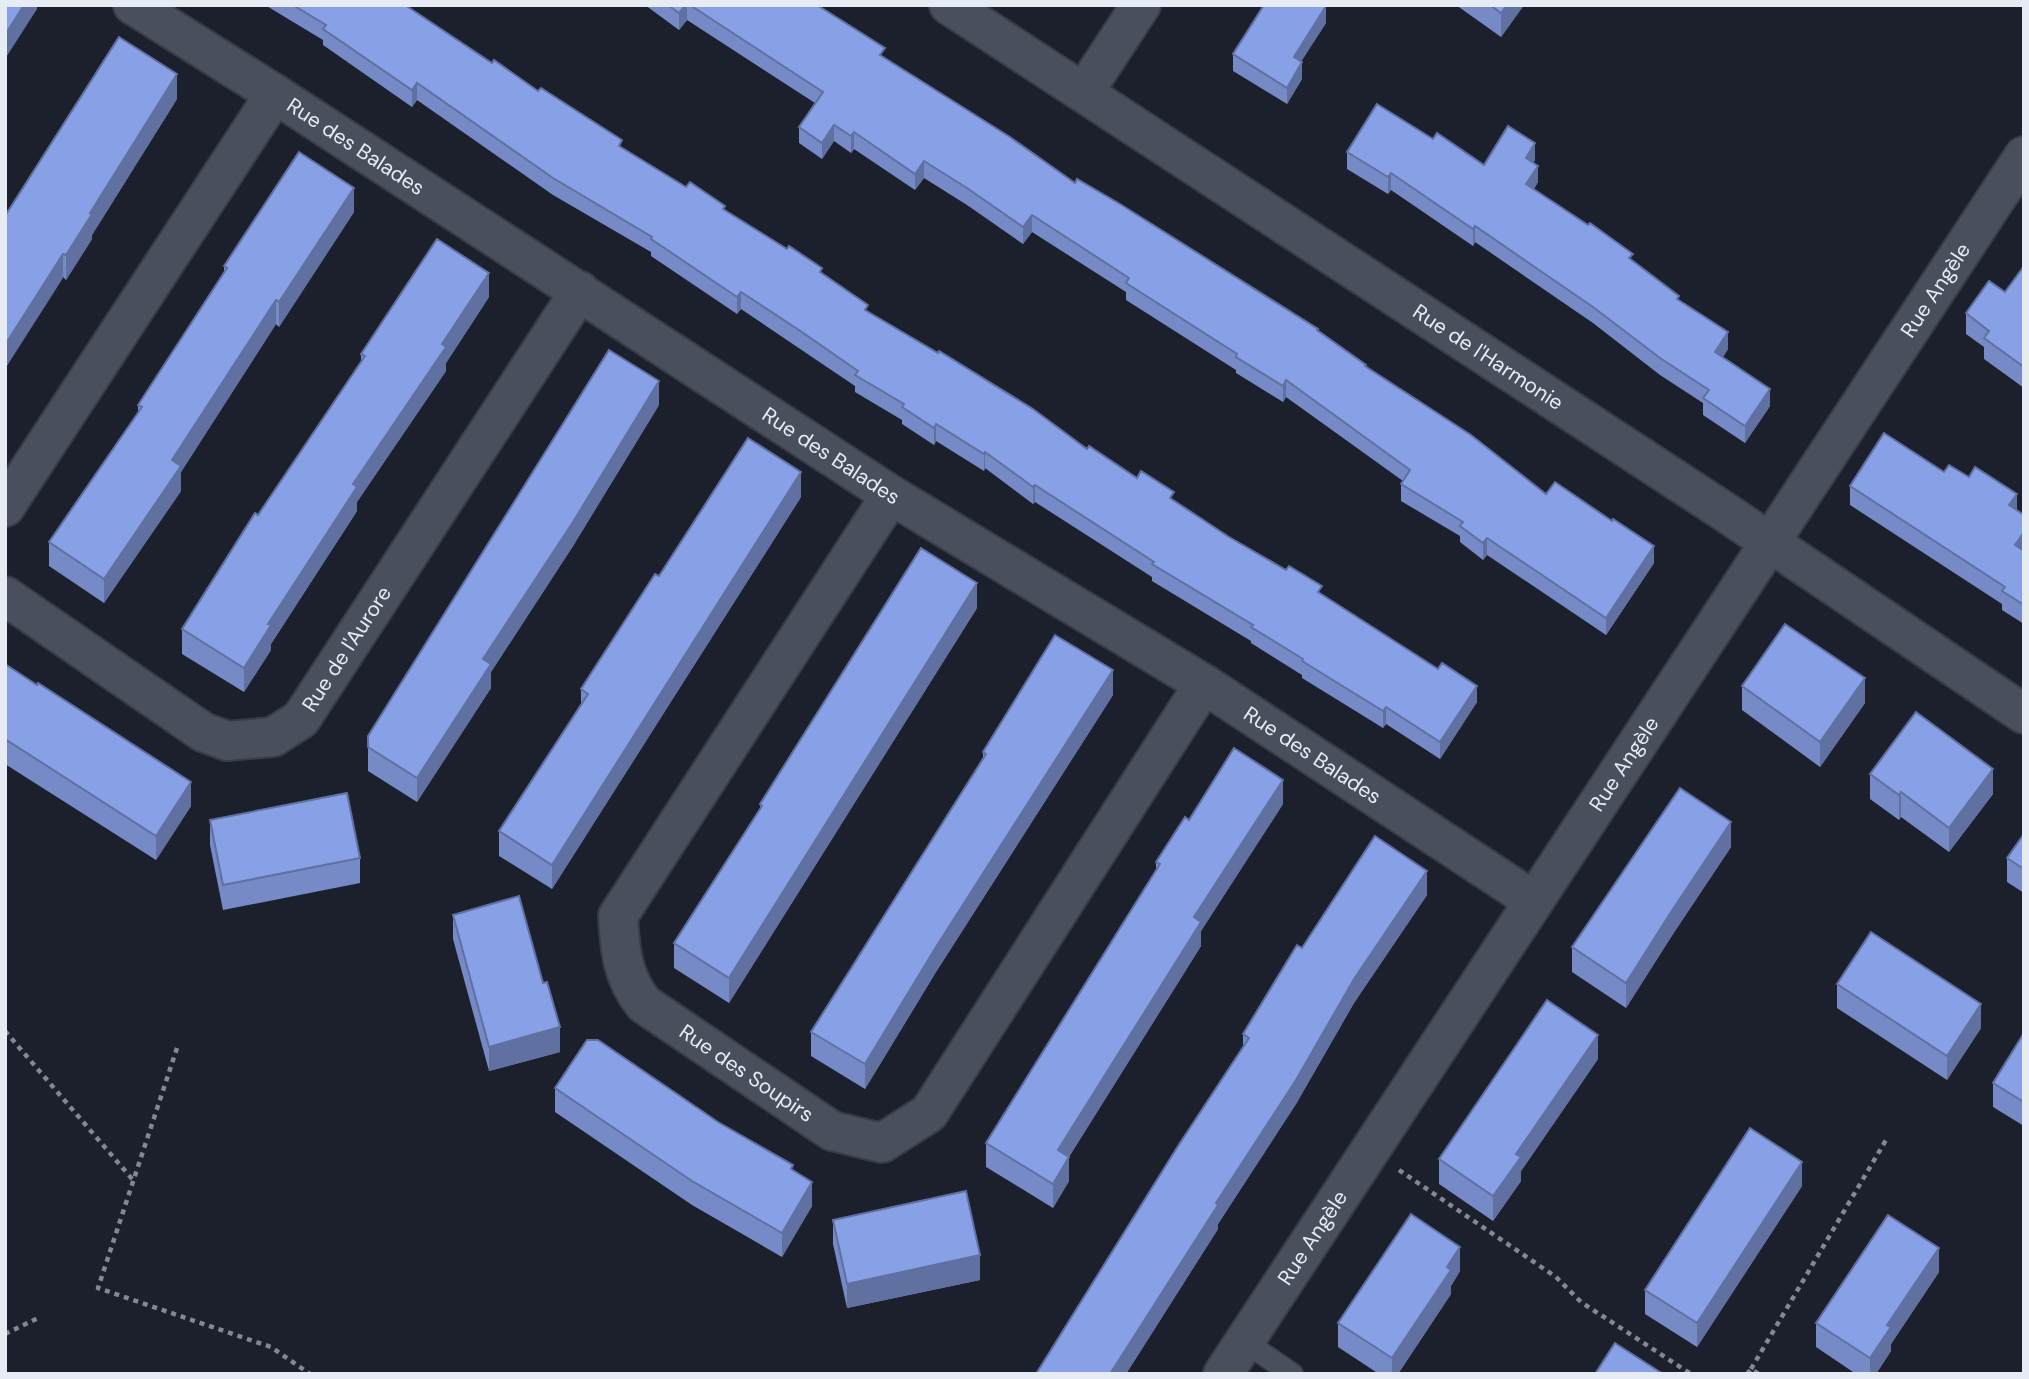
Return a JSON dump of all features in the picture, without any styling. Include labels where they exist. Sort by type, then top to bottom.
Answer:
[{"type":"street","name":"Rue des Balades","points":[[133,5],[275,93],[891,495],[1204,684],[1534,901]]},
{"type":"street","name":"Rue de l'Harmonie","points":[[949,5],[1770,542],[2024,714]]},
{"type":"street","points":[[1084,92],[1141,5]]},
{"type":"street","points":[[5,507],[275,93]]},
{"type":"street","name":"Rue Angèle","points":[[1223,1374],[1770,542],[2013,197],[2024,156]]},
{"type":"street","name":"Rue de l'Aurore","points":[[5,596],[203,732],[227,741],[273,737],[301,719],[580,291]]},
{"type":"street","name":"Rue des Soupirs","points":[[891,495],[618,916],[620,956],[634,992],[644,1004],[832,1131],[883,1143],[929,1113],[1204,684]]},
{"type":"lane","points":[[1244,1341],[1292,1374]]},
{"type":"path","points":[[5,1031],[134,1181]]},
{"type":"path","points":[[177,1048],[98,1288],[271,1347],[310,1374]]},
{"type":"path","points":[[1759,1374],[1749,1371],[1886,1140]]},
{"type":"path","points":[[1369,1150],[1556,1277],[1580,1302],[1691,1374]]},
{"type":"path","points":[[5,1335],[38,1318]]},
{"type":"building","points":[[5,5],[24,5],[5,35]]},
{"type":"building","points":[[293,5],[405,5],[492,63],[494,60],[538,91],[541,88],[622,140],[619,146],[686,187],[690,182],[725,206],[723,209],[787,249],[789,246],[822,268],[820,272],[868,305],[865,310],[938,353],[939,351],[1033,409],[1087,449],[1089,446],[1137,478],[1141,471],[1174,492],[1170,498],[1229,537],[1286,570],[1289,566],[1322,586],[1318,592],[1438,669],[1442,663],[1477,686],[1440,742],[1386,707],[1383,711],[1302,661],[1303,659],[1251,627],[1253,625],[1152,564],[1154,562],[1035,485],[1033,487],[985,452],[984,454],[936,424],[934,428],[902,407],[904,404],[855,375],[858,371],[799,330],[741,292],[737,297],[651,239],[652,237],[553,178],[417,83],[412,90],[323,29],[326,25]]},
{"type":"building","points":[[668,5],[685,5],[679,13]]},
{"type":"building","points":[[690,5],[817,5],[885,48],[880,55],[1010,137],[1075,183],[1077,179],[1120,204],[1318,329],[1365,366],[1471,435],[1546,494],[1555,482],[1654,546],[1606,618],[1487,538],[1483,543],[1460,526],[1463,522],[1401,484],[1410,470],[1286,380],[1283,386],[1236,357],[1237,354],[1126,283],[1129,278],[1032,215],[1023,227],[924,161],[915,174],[854,132],[851,136],[834,125],[822,143],[799,127],[823,92]]},
{"type":"building","points":[[1264,5],[1326,6],[1294,57],[1302,62],[1287,88],[1233,54]]},
{"type":"building","points":[[1490,5],[1507,5],[1501,13]]},
{"type":"building","points":[[119,37],[177,74],[66,255],[63,254],[5,345],[5,216]]},
{"type":"building","points":[[1377,104],[1433,139],[1437,133],[1484,165],[1508,126],[1535,143],[1526,158],[1538,166],[1526,184],[1588,225],[1590,223],[1633,254],[1629,258],[1679,296],[1677,299],[1728,332],[1715,352],[1770,389],[1745,426],[1703,398],[1709,390],[1660,358],[1593,307],[1475,226],[1473,229],[1391,173],[1388,177],[1347,152]]},
{"type":"building","points":[[299,152],[354,188],[279,302],[276,300],[172,460],[181,466],[104,579],[49,542],[142,407],[138,405]]},
{"type":"building","points":[[437,239],[489,273],[442,344],[446,347],[353,484],[357,487],[268,624],[271,625],[244,668],[182,629],[255,513],[258,515],[365,356],[361,354]]},
{"type":"building","points":[[2024,266],[2024,367],[1984,338],[1989,331],[1966,313],[1989,281],[2005,292]]},
{"type":"building","points":[[609,350],[659,381],[573,522],[483,659],[491,664],[417,778],[368,747],[368,736]]},
{"type":"building","points":[[1884,433],[1944,472],[1949,465],[1969,477],[1975,467],[2017,494],[2009,505],[2024,515],[2024,532],[2015,545],[2024,551],[2024,605],[2002,591],[2005,587],[1850,486]]},
{"type":"building","points":[[748,438],[801,472],[552,865],[499,831],[588,694],[581,689],[655,574],[659,576]]},
{"type":"building","points":[[921,548],[977,583],[729,978],[674,943]]},
{"type":"building","points":[[1785,624],[1865,678],[1820,742],[1742,686]]},
{"type":"building","points":[[1055,635],[1113,670],[936,947],[865,1064],[811,1032],[986,754],[983,752]]},
{"type":"building","points":[[5,664],[191,782],[156,836],[5,739]]},
{"type":"building","points":[[1916,712],[1993,769],[1949,828],[1901,792],[1899,795],[1870,774]]},
{"type":"building","points":[[1234,748],[1283,780],[1194,917],[1201,922],[1058,1150],[1069,1157],[1053,1184],[986,1143],[1160,864],[1156,862],[1185,817],[1189,820]]},
{"type":"building","points":[[1680,788],[1731,822],[1626,983],[1572,947]]},
{"type":"building","points":[[347,793],[360,858],[223,885],[210,820]]},
{"type":"building","points":[[2024,834],[2024,869],[2007,858]]},
{"type":"building","points":[[1375,836],[1427,871],[1354,979],[1296,1080],[1216,1203],[1218,1205],[1110,1374],[1036,1374],[1178,1146],[1249,1038],[1243,1034],[1297,945],[1302,948]]},
{"type":"building","points":[[519,896],[543,983],[547,982],[560,1027],[489,1047],[453,915]]},
{"type":"building","points":[[1871,932],[1981,1004],[1947,1056],[1837,984]]},
{"type":"building","points":[[1547,1000],[1598,1035],[1516,1154],[1521,1157],[1493,1196],[1439,1159]]},
{"type":"building","points":[[2024,1033],[2024,1102],[1993,1083]]},
{"type":"building","points":[[587,1040],[598,1040],[718,1122],[793,1165],[791,1169],[812,1182],[782,1233],[692,1181],[555,1088]]},
{"type":"building","points":[[1750,1128],[1802,1162],[1697,1323],[1645,1290]]},
{"type":"building","points":[[966,1191],[980,1255],[847,1284],[833,1220]]},
{"type":"building","points":[[1411,1214],[1460,1247],[1447,1267],[1451,1270],[1392,1358],[1338,1323]]},
{"type":"building","points":[[1888,1215],[1939,1248],[1887,1325],[1891,1327],[1870,1358],[1816,1323]]},
{"type":"building","points":[[1615,1343],[1663,1374],[1595,1374]]}]
